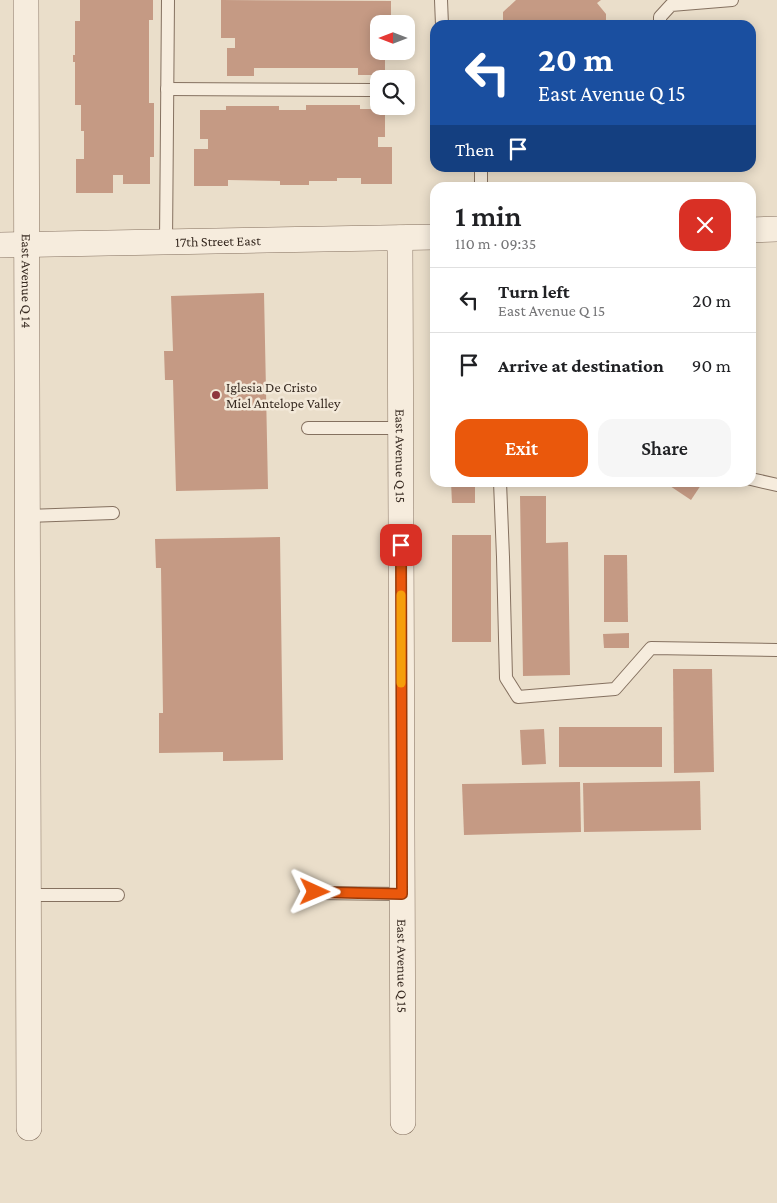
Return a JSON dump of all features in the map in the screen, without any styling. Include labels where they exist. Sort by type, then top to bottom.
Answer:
[{"type":"street","name":"East Avenue Q 14","points":[[26,0],[29,1128]]},
{"type":"street","points":[[756,230],[777,229]]},
{"type":"street","name":"17th Street East","points":[[0,245],[430,237]]},
{"type":"street","name":"East Avenue Q 15","points":[[400,238],[403,1122]]},
{"type":"lane","points":[[166,242],[168,0]]},
{"type":"lane","points":[[441,0],[442,20]]},
{"type":"lane","points":[[660,20],[660,17],[672,5],[732,0]]},
{"type":"lane","points":[[167,89],[370,90]]},
{"type":"lane","points":[[308,428],[400,428]]},
{"type":"lane","points":[[756,480],[777,485]]},
{"type":"lane","points":[[500,487],[506,678],[518,697],[615,689],[651,648],[777,650]]},
{"type":"lane","points":[[27,516],[113,513]]},
{"type":"lane","points":[[315,892],[402,894]]},
{"type":"lane","points":[[28,895],[118,895]]},
{"type":"building","points":[[80,0],[153,0],[153,20],[149,20],[149,103],[154,103],[154,157],[150,157],[150,184],[123,184],[123,175],[113,175],[113,193],[76,193],[76,159],[84,159],[84,131],[81,131],[81,105],[75,105],[75,62],[73,62],[73,55],[75,55],[75,21],[80,21]]},
{"type":"building","points":[[221,0],[391,1],[391,15],[370,15],[370,60],[385,60],[385,70],[370,70],[370,75],[358,75],[358,68],[254,68],[254,76],[227,76],[227,48],[235,48],[235,38],[221,38]]},
{"type":"building","points":[[516,0],[601,0],[597,3],[606,14],[606,20],[503,20],[503,12]]},
{"type":"building","points":[[306,105],[360,105],[360,109],[370,109],[370,115],[385,115],[385,137],[378,137],[378,147],[392,147],[392,184],[361,184],[361,178],[337,178],[337,181],[309,181],[309,185],[280,185],[280,181],[228,180],[228,186],[194,186],[194,149],[208,149],[208,139],[200,139],[200,110],[226,110],[226,106],[279,106],[279,110],[306,110]]},
{"type":"building","points":[[264,293],[268,489],[176,491],[173,380],[165,380],[164,351],[173,351],[171,296]]},
{"type":"building","points":[[451,487],[475,487],[475,503],[452,503]]},
{"type":"building","points":[[672,487],[700,487],[691,500]]},
{"type":"building","points":[[520,496],[546,496],[546,543],[568,542],[570,675],[523,676]]},
{"type":"building","points":[[452,535],[491,535],[491,642],[452,642]]},
{"type":"building","points":[[280,537],[283,760],[223,761],[223,752],[159,753],[159,713],[163,713],[161,568],[156,568],[155,539]]},
{"type":"building","points":[[604,555],[627,555],[628,622],[604,622]]},
{"type":"building","points":[[629,633],[629,648],[604,648],[603,634]]},
{"type":"building","points":[[673,669],[712,669],[714,772],[674,773]]},
{"type":"building","points":[[559,727],[662,727],[662,767],[559,767]]},
{"type":"building","points":[[544,729],[546,764],[522,765],[520,730]]},
{"type":"building","points":[[700,781],[701,830],[584,832],[583,783]]},
{"type":"building","points":[[580,782],[581,832],[464,835],[462,784]]},
{"type":"slow traffic","points":[[401,595],[401,683]]},
{"type":"place","name":"Iglesia De Cristo Miel Antelope Valley","points":[[216,395]]},
{"type":"route","points":[[315,892],[402,894],[401,545]]}]
